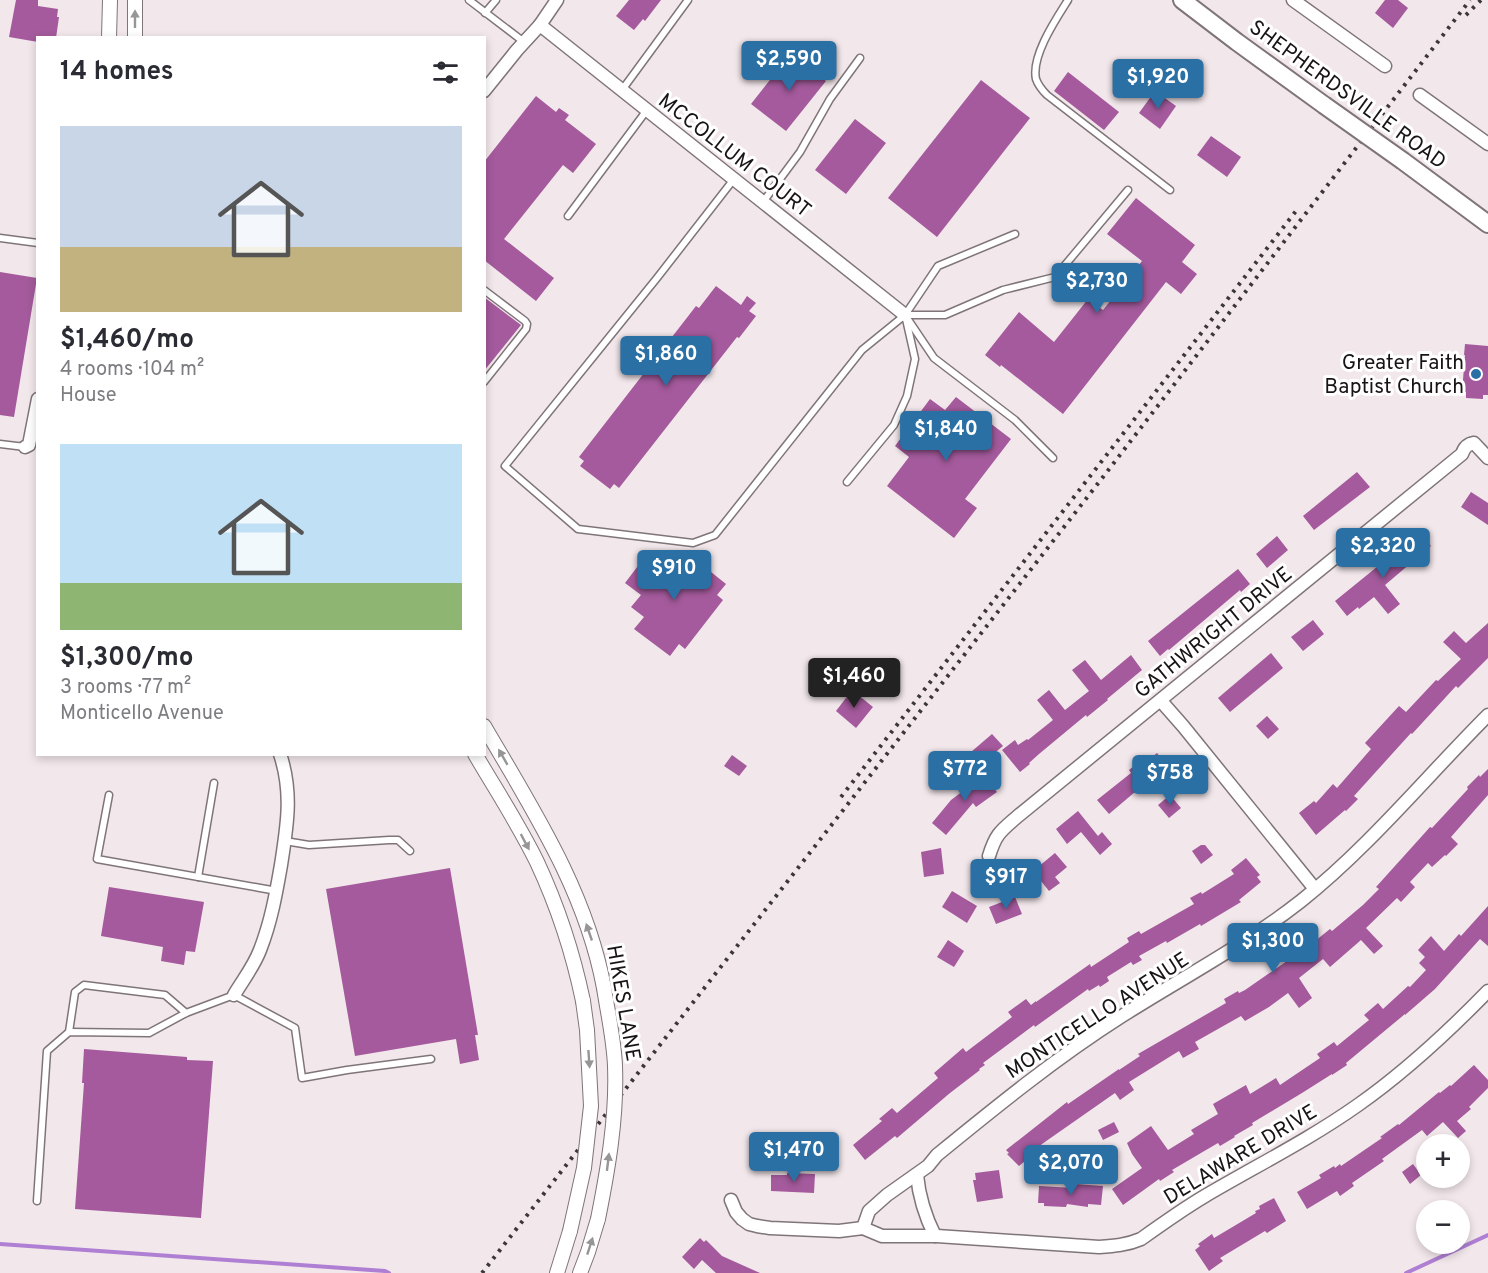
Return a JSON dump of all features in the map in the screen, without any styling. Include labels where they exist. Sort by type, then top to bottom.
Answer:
[{"type":"main road","name":"SHEPHERDSVILLE ROAD","points":[[1182,0],[1488,224]]},
{"type":"street","points":[[109,36],[110,0]]},
{"type":"street","points":[[135,0],[135,36]]},
{"type":"street","points":[[486,89],[540,25],[557,0]]},
{"type":"street","name":"SHEPHERDSVILLE ROAD","points":[[1301,2],[1385,66]]},
{"type":"street","name":"MCCOLLUM COURT","points":[[540,25],[905,315]]},
{"type":"street","name":"SHEPHERDSVILLE ROAD","points":[[1420,95],[1488,144]]},
{"type":"street","points":[[25,447],[29,445],[36,409]]},
{"type":"street","name":"GATHWRIGHT DRIVE","points":[[989,856],[994,841],[1001,831],[1462,454],[1464,448],[1474,443],[1488,458]]},
{"type":"street","points":[[1161,701],[1315,889]]},
{"type":"street","name":"MONTICELLO AVENUE","points":[[863,1228],[869,1211],[928,1166],[937,1155],[998,1105],[1061,1057],[1122,1016],[1258,933],[1331,877],[1488,715]]},
{"type":"street","name":"HIKES LANE","points":[[486,729],[553,846],[573,887],[599,960],[604,988],[615,1066],[614,1117],[598,1219],[580,1273]]},
{"type":"street","points":[[234,994],[259,952],[277,891],[287,827],[289,796],[281,756]]},
{"type":"street","name":"HIKES LANE","points":[[476,756],[541,873],[567,936],[583,1001],[591,1106],[584,1167],[570,1231],[556,1273]]},
{"type":"street","name":"DELAWARE DRIVE","points":[[731,1200],[742,1219],[749,1224],[770,1228],[839,1231],[863,1228],[882,1236],[935,1236],[1100,1246],[1116,1246],[1133,1242],[1141,1239],[1203,1197],[1309,1137],[1358,1105],[1412,1063],[1488,991]]},
{"type":"street","points":[[917,1175],[919,1193],[935,1236]]},
{"type":"lane","points":[[469,0],[524,42]]},
{"type":"lane","points":[[485,13],[496,0]]},
{"type":"lane","points":[[622,90],[688,0]]},
{"type":"lane","points":[[1068,0],[1050,28],[1035,64],[1036,80],[1047,95],[1170,190]]},
{"type":"lane","points":[[763,202],[800,152],[830,99],[860,58]]},
{"type":"lane","points":[[568,216],[647,110]]},
{"type":"lane","points":[[734,180],[505,466],[578,529],[693,543],[716,535],[862,350],[905,315],[938,266],[1015,234]]},
{"type":"lane","points":[[905,315],[945,315],[1003,290],[1055,277],[1128,190]]},
{"type":"lane","points":[[0,238],[36,243]]},
{"type":"lane","points":[[486,292],[527,324],[526,329],[486,379]]},
{"type":"lane","points":[[905,315],[933,358],[1015,420],[1053,458]]},
{"type":"lane","points":[[847,482],[894,425],[907,396],[915,359],[905,315]]},
{"type":"lane","points":[[0,444],[25,447]]},
{"type":"lane","points":[[198,877],[214,783]]},
{"type":"lane","points":[[109,795],[97,859],[277,891]]},
{"type":"lane","points":[[285,841],[309,844],[398,840],[410,851]]},
{"type":"lane","points":[[37,1201],[47,1051],[69,1032],[75,992],[84,985],[165,995],[186,1013]]},
{"type":"lane","points":[[69,1032],[148,1033],[186,1013],[234,994],[296,1028],[302,1078],[431,1059]]},
{"type":"building","points":[[16,0],[38,0],[38,6],[58,9],[56,36],[36,36],[36,42],[9,37]]},
{"type":"building","points":[[629,0],[661,0],[645,21],[643,19],[634,30],[616,16]]},
{"type":"building","points":[[1385,0],[1398,0],[1408,8],[1393,28],[1375,13]]},
{"type":"building","points":[[791,53],[826,81],[786,131],[751,104]]},
{"type":"building","points":[[1068,72],[1119,112],[1104,130],[1054,91]]},
{"type":"building","points":[[981,80],[1030,118],[937,237],[888,198]]},
{"type":"building","points":[[1155,91],[1176,106],[1160,129],[1139,113]]},
{"type":"building","points":[[536,96],[556,112],[559,108],[569,115],[565,120],[596,144],[573,173],[563,165],[504,239],[554,278],[536,301],[486,262],[486,159]]},
{"type":"building","points":[[855,119],[886,143],[846,194],[815,170]]},
{"type":"building","points":[[1211,136],[1241,157],[1227,177],[1197,155]]},
{"type":"building","points":[[1136,198],[1195,245],[1182,262],[1197,274],[1181,294],[1166,282],[1063,414],[985,355],[1019,312],[1054,342],[1088,299],[1103,310],[1142,261],[1107,234]]},
{"type":"building","points":[[0,272],[36,278],[36,284],[14,417],[0,415]]},
{"type":"building","points":[[716,286],[741,305],[747,296],[756,303],[749,311],[756,316],[619,488],[614,484],[610,489],[580,466],[584,461],[579,457],[696,306],[699,308]]},
{"type":"building","points":[[486,299],[521,325],[486,369]]},
{"type":"building","name":"Greater Faith Baptist Church","points":[[1465,344],[1488,346],[1488,395],[1483,395],[1483,399],[1466,398],[1466,392],[1462,392]]},
{"type":"building","points":[[956,397],[1011,439],[965,499],[977,508],[954,538],[887,486],[909,457],[895,446],[930,399],[945,410]]},
{"type":"building","points":[[1357,472],[1370,487],[1314,530],[1303,516]]},
{"type":"building","points":[[1471,492],[1488,503],[1488,525],[1461,507]]},
{"type":"building","points":[[1420,532],[1431,546],[1385,585],[1400,604],[1388,614],[1374,597],[1347,616],[1335,601]]},
{"type":"building","points":[[1277,536],[1288,550],[1267,568],[1256,554]]},
{"type":"building","points":[[691,556],[726,584],[717,595],[723,600],[685,649],[679,644],[670,656],[634,629],[644,617],[631,607],[641,595],[625,583],[644,558],[660,570],[669,558],[681,568]]},
{"type":"building","points":[[1238,569],[1250,584],[1160,656],[1148,641]]},
{"type":"building","points":[[1313,620],[1324,634],[1303,651],[1291,637]]},
{"type":"building","points":[[1488,623],[1488,658],[1458,688],[1456,686],[1411,733],[1354,796],[1358,799],[1316,835],[1299,813],[1314,801],[1316,803],[1333,784],[1337,788],[1371,749],[1365,743],[1399,706],[1406,712],[1436,680],[1438,681],[1461,659],[1443,642],[1454,631],[1466,643]]},
{"type":"building","points":[[1271,653],[1283,668],[1230,712],[1218,698]]},
{"type":"building","points":[[1131,655],[1142,670],[1020,772],[1002,750],[1015,740],[1018,745],[1028,740],[1053,720],[1037,700],[1049,690],[1065,710],[1089,691],[1072,670],[1085,660],[1101,680]]},
{"type":"building","points":[[852,690],[873,707],[856,728],[836,711]]},
{"type":"building","points":[[1267,716],[1279,729],[1268,739],[1256,726]]},
{"type":"building","points":[[992,734],[1003,746],[974,770],[964,758]]},
{"type":"building","points":[[1157,753],[1169,768],[1144,788],[1142,786],[1109,814],[1097,800],[1131,773],[1129,770],[1144,758],[1147,761]]},
{"type":"building","points":[[732,755],[747,766],[739,776],[724,766]]},
{"type":"building","points":[[1488,769],[1488,795],[1451,837],[1458,844],[1432,867],[1428,863],[1410,882],[1415,887],[1401,902],[1397,898],[1366,928],[1383,946],[1374,954],[1361,940],[1330,967],[1323,959],[1299,978],[1312,998],[1299,1008],[1288,993],[1245,1021],[1241,1016],[1195,1042],[1199,1049],[1183,1058],[1179,1051],[1129,1082],[1134,1090],[1120,1100],[1115,1093],[1042,1144],[1019,1166],[1007,1154],[1009,1153],[1006,1150],[1067,1102],[1068,1104],[1140,1056],[1138,1054],[1226,1003],[1224,999],[1238,991],[1239,993],[1245,990],[1300,953],[1330,929],[1332,931],[1379,889],[1376,887],[1430,827],[1432,828],[1479,775],[1480,777]]},
{"type":"building","points":[[979,770],[997,792],[976,807],[973,803],[946,835],[932,823],[951,800],[971,785],[967,780]]},
{"type":"building","points":[[1170,795],[1181,808],[1169,818],[1158,805]]},
{"type":"building","points":[[1078,811],[1098,836],[1102,832],[1112,844],[1100,855],[1081,832],[1067,844],[1056,829]]},
{"type":"building","points":[[1205,845],[1213,855],[1201,864],[1192,851]]},
{"type":"building","points":[[941,848],[944,874],[924,877],[921,852]]},
{"type":"building","points":[[1055,853],[1067,867],[1055,877],[1060,883],[1049,891],[1033,871]]},
{"type":"building","points":[[1246,858],[1260,875],[1257,877],[1261,882],[1239,900],[1241,902],[1201,926],[1200,924],[1139,956],[1142,960],[1133,965],[1131,962],[1107,977],[1109,981],[1100,987],[1099,985],[1089,991],[1088,989],[1035,1027],[1034,1025],[983,1063],[985,1065],[980,1070],[897,1138],[895,1136],[865,1160],[853,1145],[882,1121],[879,1119],[892,1108],[897,1113],[938,1078],[934,1073],[963,1048],[966,1052],[1012,1017],[1008,1012],[1026,999],[1031,1005],[1090,964],[1091,967],[1129,942],[1127,938],[1139,931],[1141,934],[1194,904],[1190,898],[1201,892],[1202,894],[1234,874],[1231,870]]},
{"type":"building","points":[[450,868],[478,1035],[475,1035],[479,1060],[460,1064],[456,1039],[355,1056],[326,889]]},
{"type":"building","points":[[109,887],[204,902],[195,952],[186,951],[184,965],[161,961],[163,947],[101,936]]},
{"type":"building","points":[[952,891],[977,906],[967,923],[942,907]]},
{"type":"building","points":[[1015,897],[1022,914],[996,924],[989,907]]},
{"type":"building","points":[[1488,906],[1488,946],[1480,939],[1435,989],[1346,1063],[1347,1065],[1252,1123],[1253,1125],[1220,1146],[1218,1143],[1172,1170],[1174,1172],[1160,1181],[1159,1179],[1123,1205],[1112,1189],[1142,1168],[1127,1143],[1151,1126],[1168,1150],[1194,1134],[1191,1130],[1218,1114],[1213,1104],[1246,1085],[1250,1094],[1276,1078],[1280,1085],[1320,1058],[1317,1054],[1334,1042],[1337,1046],[1369,1020],[1364,1015],[1378,1003],[1383,1009],[1408,986],[1410,987],[1426,970],[1419,963],[1425,957],[1418,950],[1431,936],[1444,951]]},
{"type":"building","points":[[948,940],[964,951],[954,967],[937,957]]},
{"type":"building","points":[[84,1049],[213,1061],[201,1218],[75,1209],[84,1083],[82,1083]]},
{"type":"building","points":[[1474,1065],[1488,1080],[1488,1088],[1469,1107],[1471,1109],[1457,1121],[1466,1131],[1463,1134],[1454,1134],[1443,1122],[1429,1134],[1425,1134],[1422,1130],[1352,1183],[1354,1186],[1340,1196],[1337,1191],[1307,1209],[1297,1192],[1321,1178],[1319,1175],[1334,1166],[1335,1168],[1340,1164],[1341,1166],[1382,1138],[1380,1137],[1399,1125],[1439,1092],[1451,1086]]},
{"type":"building","points":[[1114,1122],[1119,1132],[1103,1140],[1098,1130]]},
{"type":"building","points":[[1413,1164],[1416,1168],[1416,1179],[1410,1184],[1402,1172]]},
{"type":"building","points":[[999,1170],[1003,1198],[977,1202],[973,1180],[976,1180],[975,1173]]},
{"type":"building","points":[[787,1173],[815,1174],[814,1193],[771,1191],[771,1175],[787,1175]]},
{"type":"building","points":[[1075,1184],[1103,1186],[1101,1205],[1088,1204],[1088,1207],[1067,1204],[1066,1207],[1044,1206],[1044,1203],[1038,1203],[1039,1186],[1074,1188]]},
{"type":"building","points":[[1274,1198],[1286,1221],[1220,1258],[1223,1261],[1209,1271],[1195,1250],[1200,1246],[1198,1244],[1212,1234],[1214,1238],[1256,1213],[1255,1211],[1260,1209],[1259,1206]]},
{"type":"building","points":[[700,1238],[704,1242],[706,1240],[722,1256],[760,1273],[716,1273],[702,1260],[694,1269],[682,1257]]},
{"type":"waterway","points":[[1406,1273],[1488,1235]]},
{"type":"waterway","points":[[0,1244],[389,1273]]},
{"type":"railway","points":[[482,1273],[1103,477],[1470,0]]},
{"type":"railway","points":[[1466,15],[1481,0]]},
{"type":"railway","points":[[841,797],[1296,211]]},
{"type":"place","name":"Greater Faith Baptist Church","points":[[1476,374]]}]
